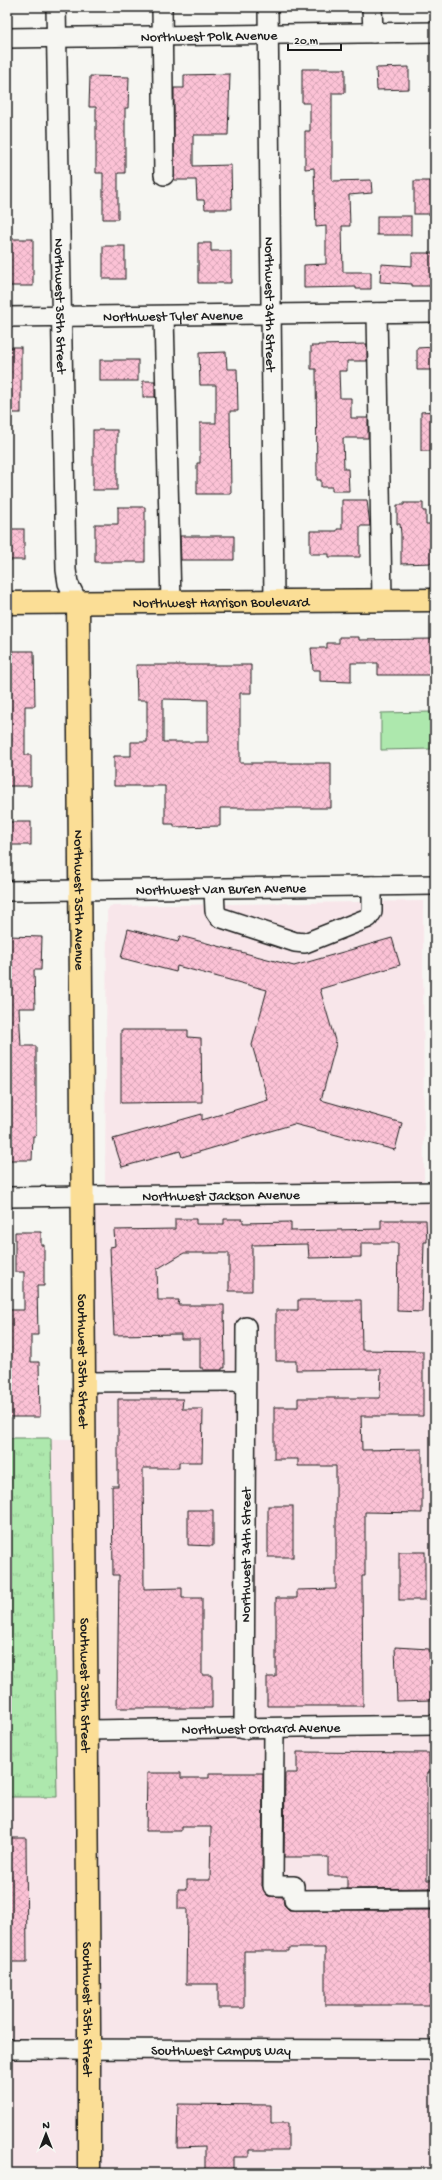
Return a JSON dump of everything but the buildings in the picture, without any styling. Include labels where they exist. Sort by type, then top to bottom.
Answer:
[{"type":"main road","name":"Northwest Harrison Boulevard","points":[[7,603],[435,600]]},
{"type":"main road","name":"Northwest 35th Avenue","points":[[78,603],[82,1197]]},
{"type":"main road","name":"Southwest 35th Street","points":[[82,1197],[89,2049],[88,2173]]},
{"type":"street","name":"Northwest 35th Street","points":[[56,7],[66,570],[68,583],[78,603]]},
{"type":"street","points":[[162,7],[164,175]]},
{"type":"street","name":"Northwest 34th Street","points":[[268,7],[274,601]]},
{"type":"street","points":[[372,7],[373,33]]},
{"type":"street","name":"Northwest Polk Avenue","points":[[7,38],[435,32]]},
{"type":"street","name":"Northwest Tyler Avenue","points":[[7,317],[271,316],[435,312]]},
{"type":"street","points":[[377,313],[382,600]]},
{"type":"street","points":[[164,316],[171,602]]},
{"type":"street","name":"Northwest Van Buren Avenue","points":[[7,891],[435,885]]},
{"type":"street","points":[[214,889],[215,911],[219,917],[295,942],[305,943],[368,918],[372,912],[372,886]]},
{"type":"street","name":"Northwest Jackson Avenue","points":[[7,1197],[435,1192]]},
{"type":"street","name":"Northwest 34th Street","points":[[244,1729],[244,1381],[246,1327]]},
{"type":"street","points":[[84,1382],[244,1381]]},
{"type":"street","name":"Northwest Orchard Avenue","points":[[87,1730],[244,1729],[435,1725]]},
{"type":"street","points":[[274,1728],[273,1886],[294,1886],[294,1900],[435,1900]]},
{"type":"street","name":"Southwest Campus Way","points":[[7,2049],[435,2050]]},
{"type":"shaded area","points":[[423,901],[424,1184],[105,1186],[107,911],[110,906]]},
{"type":"shaded area","points":[[435,1196],[435,2173],[7,2173],[7,1439],[88,1439],[89,1203]]},
{"type":"green space","points":[[431,712],[431,749],[381,750],[381,713]]},
{"type":"green space","points":[[7,1438],[51,1438],[57,1797],[7,1797]]}]
